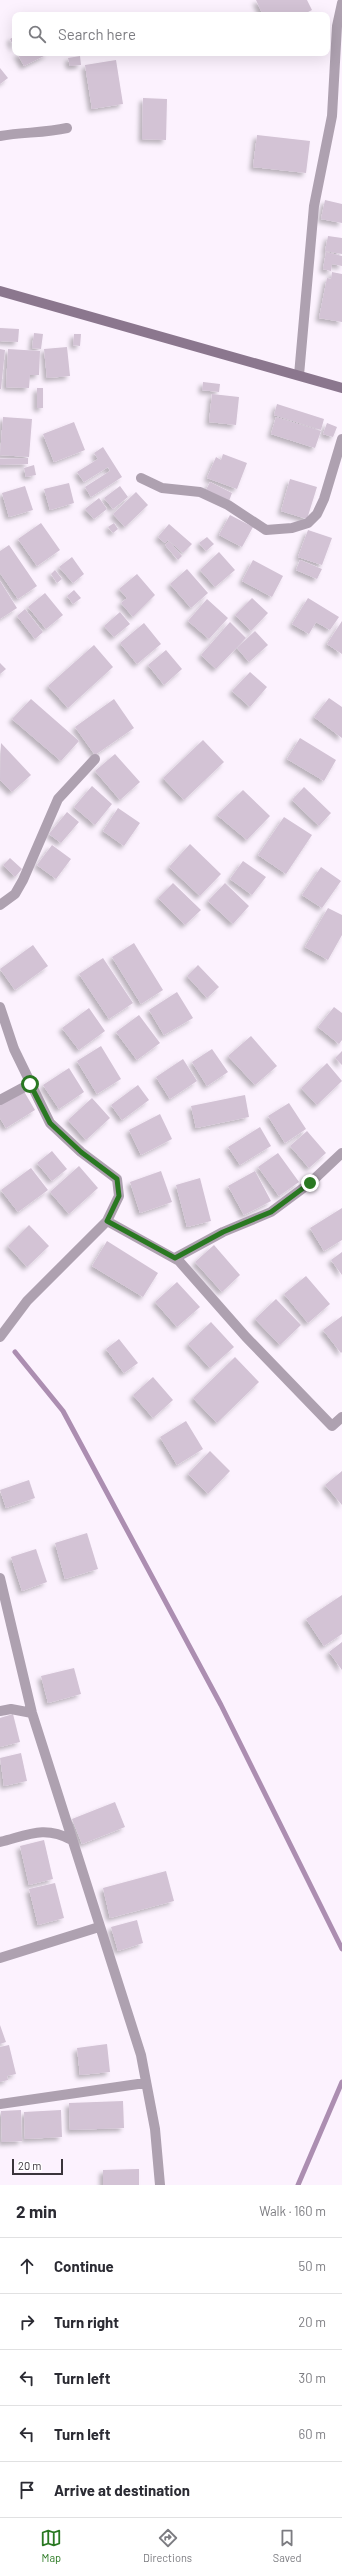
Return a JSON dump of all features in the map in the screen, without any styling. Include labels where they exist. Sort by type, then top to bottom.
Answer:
[{"type":"main road","points":[[0,291],[342,388]]},
{"type":"street","points":[[299,375],[314,206],[332,116],[337,26],[342,3]]},
{"type":"street","points":[[0,136],[23,132],[45,133],[67,128]]},
{"type":"street","points":[[141,478],[162,488],[200,492],[228,505],[266,530],[292,528],[308,523],[317,514],[324,499],[342,439]]},
{"type":"street","points":[[0,904],[15,894],[24,880],[58,799],[95,759]]},
{"type":"street","points":[[0,1007],[14,1049],[50,1123],[81,1152],[117,1179],[119,1196],[107,1221],[27,1301],[0,1337]]},
{"type":"street","points":[[0,1100],[30,1084]]},
{"type":"street","points":[[175,1258],[223,1232],[271,1212],[310,1183],[342,1153]]},
{"type":"street","points":[[107,1221],[175,1258],[246,1337],[332,1426],[342,1417]]},
{"type":"street","points":[[0,1578],[32,1713],[141,2055],[145,2083],[155,2129],[160,2185]]},
{"type":"street","points":[[0,1711],[11,1709],[32,1713]]},
{"type":"street","points":[[0,1842],[44,1831],[58,1833],[72,1840]]},
{"type":"street","points":[[0,1958],[99,1926]]},
{"type":"street","points":[[0,2104],[145,2083]]},
{"type":"building","points":[[256,0],[307,0],[312,10],[308,12],[262,12]]},
{"type":"building","points":[[19,56],[44,56],[24,66]]},
{"type":"building","points":[[80,56],[81,65],[70,66],[68,58]]},
{"type":"building","points":[[116,60],[123,104],[92,109],[85,65]]},
{"type":"building","points":[[0,68],[8,78],[0,84]]},
{"type":"building","points":[[143,98],[167,99],[166,140],[142,139]]},
{"type":"building","points":[[257,135],[310,141],[306,173],[253,167]]},
{"type":"building","points":[[325,200],[342,204],[342,223],[321,219]]},
{"type":"building","points":[[328,236],[342,238],[342,254],[325,251]]},
{"type":"building","points":[[326,252],[342,256],[342,266],[332,264],[331,271],[323,269]]},
{"type":"building","points":[[332,272],[342,274],[342,322],[319,318],[327,278],[331,279]]},
{"type":"building","points":[[0,328],[19,329],[18,342],[0,341]]},
{"type":"building","points":[[34,333],[43,334],[41,349],[32,348]]},
{"type":"building","points":[[74,334],[81,334],[80,346],[73,345]]},
{"type":"building","points":[[67,347],[70,376],[47,378],[44,349]]},
{"type":"building","points":[[0,349],[5,350],[1,389],[0,389]]},
{"type":"building","points":[[8,349],[40,351],[39,375],[30,375],[29,388],[6,387]]},
{"type":"building","points":[[203,382],[220,384],[219,392],[202,390]]},
{"type":"building","points":[[37,388],[43,388],[43,408],[37,408]]},
{"type":"building","points":[[212,394],[239,397],[236,425],[209,422]]},
{"type":"building","points":[[277,404],[324,419],[321,430],[274,415]]},
{"type":"building","points":[[3,417],[32,419],[29,457],[0,455]]},
{"type":"building","points":[[276,417],[321,431],[315,448],[271,434]]},
{"type":"building","points":[[74,422],[85,450],[54,462],[43,434]]},
{"type":"building","points":[[327,423],[337,427],[333,437],[323,434]]},
{"type":"building","points":[[103,447],[122,477],[91,497],[85,487],[110,471],[108,467],[84,482],[77,472],[98,459],[94,453]]},
{"type":"building","points":[[223,454],[247,463],[237,489],[207,478],[216,457],[221,460]]},
{"type":"building","points":[[28,458],[28,464],[0,465],[0,459]]},
{"type":"building","points":[[34,465],[36,475],[26,477],[24,468]]},
{"type":"building","points":[[290,479],[317,487],[307,519],[281,511]]},
{"type":"building","points":[[210,482],[232,493],[229,501],[206,490]]},
{"type":"building","points":[[69,483],[74,503],[50,510],[44,489]]},
{"type":"building","points":[[25,486],[33,510],[9,517],[2,493]]},
{"type":"building","points":[[120,486],[128,497],[113,509],[104,498]]},
{"type":"building","points":[[136,492],[148,505],[125,527],[113,514]]},
{"type":"building","points":[[99,498],[107,509],[94,519],[85,509]]},
{"type":"building","points":[[230,515],[253,527],[242,547],[219,535]]},
{"type":"building","points":[[41,523],[60,550],[37,566],[18,539]]},
{"type":"building","points":[[114,523],[118,529],[113,533],[108,527]]},
{"type":"building","points":[[169,524],[192,544],[183,553],[166,538],[168,540],[165,543],[158,537]]},
{"type":"building","points":[[308,530],[332,538],[322,565],[298,557]]},
{"type":"building","points":[[207,537],[214,544],[206,551],[199,543]]},
{"type":"building","points":[[169,541],[182,556],[178,560],[165,545]]},
{"type":"building","points":[[9,545],[37,586],[18,599],[0,573],[0,551]]},
{"type":"building","points":[[219,552],[235,570],[215,587],[200,570]]},
{"type":"building","points":[[72,557],[84,574],[73,583],[59,567]]},
{"type":"building","points":[[253,560],[283,576],[272,597],[242,581]]},
{"type":"building","points":[[300,560],[322,569],[317,579],[296,570]]},
{"type":"building","points":[[187,569],[208,593],[191,608],[170,584]]},
{"type":"building","points":[[55,570],[62,579],[57,583],[51,574]]},
{"type":"building","points":[[137,574],[155,595],[133,617],[121,603],[127,598],[119,589]]},
{"type":"building","points":[[0,581],[17,608],[0,619]]},
{"type":"building","points":[[74,590],[81,598],[73,604],[67,596]]},
{"type":"building","points":[[45,593],[63,615],[46,629],[28,607]]},
{"type":"building","points":[[252,598],[268,613],[251,631],[235,615]]},
{"type":"building","points":[[308,598],[339,617],[330,630],[316,622],[309,634],[292,624]]},
{"type":"building","points":[[207,599],[228,618],[209,639],[188,621]]},
{"type":"building","points":[[25,609],[43,632],[35,639],[17,616]]},
{"type":"building","points":[[120,612],[130,624],[114,637],[104,626]]},
{"type":"building","points":[[342,621],[342,654],[327,644]]},
{"type":"building","points":[[230,622],[246,638],[216,669],[201,655]]},
{"type":"building","points":[[144,623],[161,644],[137,664],[120,643]]},
{"type":"building","points":[[255,631],[268,645],[249,662],[237,648]]},
{"type":"building","points":[[94,645],[113,667],[68,708],[48,686]]},
{"type":"building","points":[[166,650],[182,669],[164,685],[148,665]]},
{"type":"building","points":[[0,663],[6,669],[0,674]]},
{"type":"building","points":[[250,672],[267,687],[250,707],[232,691]]},
{"type":"building","points":[[329,698],[342,707],[342,738],[314,717]]},
{"type":"building","points":[[31,699],[79,741],[61,761],[12,719]]},
{"type":"building","points":[[114,699],[134,728],[95,755],[75,727]]},
{"type":"building","points":[[300,738],[336,760],[324,781],[287,759]]},
{"type":"building","points":[[203,740],[224,762],[184,800],[163,778]]},
{"type":"building","points":[[1,743],[31,775],[12,792],[0,780]]},
{"type":"building","points":[[115,754],[140,782],[120,800],[95,771]]},
{"type":"building","points":[[92,786],[112,804],[95,825],[74,807]]},
{"type":"building","points":[[304,787],[331,813],[319,826],[292,800]]},
{"type":"building","points":[[243,790],[270,816],[247,840],[217,815]]},
{"type":"building","points":[[118,808],[140,823],[124,846],[103,831]]},
{"type":"building","points":[[67,812],[79,822],[61,843],[49,834]]},
{"type":"building","points":[[284,817],[312,835],[286,874],[258,855]]},
{"type":"building","points":[[190,844],[221,874],[200,896],[169,867]]},
{"type":"building","points":[[52,845],[71,859],[56,879],[37,865]]},
{"type":"building","points":[[10,858],[22,869],[15,877],[3,865]]},
{"type":"building","points":[[243,861],[266,877],[252,895],[230,879]]},
{"type":"building","points":[[321,867],[341,881],[322,908],[302,895]]},
{"type":"building","points":[[173,883],[201,910],[185,925],[158,898]]},
{"type":"building","points":[[225,883],[249,906],[233,924],[208,901]]},
{"type":"building","points":[[328,908],[342,915],[342,935],[328,960],[305,947]]},
{"type":"building","points":[[134,943],[163,990],[141,1004],[112,957]]},
{"type":"building","points":[[33,945],[48,966],[15,990],[0,969]]},
{"type":"building","points":[[103,958],[133,1003],[109,1019],[79,974]]},
{"type":"building","points":[[198,965],[219,987],[207,998],[187,976]]},
{"type":"building","points":[[177,992],[193,1018],[164,1035],[149,1010]]},
{"type":"building","points":[[334,1007],[342,1013],[342,1040],[339,1044],[318,1027]]},
{"type":"building","points":[[89,1008],[105,1031],[79,1050],[62,1028]]},
{"type":"building","points":[[139,1015],[160,1043],[137,1060],[116,1032]]},
{"type":"building","points":[[251,1036],[277,1066],[255,1085],[228,1056]]},
{"type":"building","points":[[101,1046],[121,1079],[97,1094],[77,1061]]},
{"type":"building","points":[[212,1049],[228,1072],[207,1086],[192,1062]]},
{"type":"building","points":[[342,1051],[342,1065],[335,1058]]},
{"type":"building","points":[[183,1059],[197,1081],[170,1099],[156,1077]]},
{"type":"building","points":[[327,1063],[342,1081],[317,1105],[301,1088]]},
{"type":"building","points":[[69,1068],[84,1092],[59,1109],[43,1085]]},
{"type":"building","points":[[138,1085],[149,1100],[122,1120],[111,1105]]},
{"type":"building","points":[[22,1088],[35,1110],[6,1128],[0,1118],[0,1101]]},
{"type":"building","points":[[245,1095],[249,1117],[196,1128],[191,1106]]},
{"type":"building","points":[[92,1098],[110,1118],[86,1140],[68,1120]]},
{"type":"building","points":[[289,1103],[306,1129],[285,1143],[268,1116]]},
{"type":"building","points":[[160,1114],[172,1139],[141,1155],[129,1130]]},
{"type":"building","points":[[260,1127],[271,1146],[240,1165],[228,1147]]},
{"type":"building","points":[[307,1131],[326,1153],[309,1168],[290,1146]]},
{"type":"building","points":[[52,1151],[67,1169],[52,1181],[37,1163]]},
{"type":"building","points":[[278,1153],[299,1182],[279,1196],[258,1167]]},
{"type":"building","points":[[79,1166],[98,1188],[69,1214],[50,1192]]},
{"type":"building","points":[[31,1168],[48,1190],[18,1212],[1,1190]]},
{"type":"building","points":[[161,1171],[172,1202],[140,1213],[130,1182]]},
{"type":"building","points":[[255,1171],[271,1201],[244,1215],[228,1186]]},
{"type":"building","points":[[200,1178],[211,1221],[187,1227],[176,1185]]},
{"type":"building","points":[[342,1208],[342,1240],[324,1251],[310,1228]]},
{"type":"building","points":[[29,1225],[49,1246],[27,1267],[8,1246]]},
{"type":"building","points":[[107,1241],[158,1273],[143,1297],[92,1266]]},
{"type":"building","points":[[214,1245],[240,1275],[222,1292],[195,1262]]},
{"type":"building","points":[[342,1252],[342,1275],[331,1260]]},
{"type":"building","points":[[306,1276],[330,1304],[308,1323],[284,1294]]},
{"type":"building","points":[[177,1282],[200,1307],[177,1327],[155,1302]]},
{"type":"building","points":[[276,1299],[301,1325],[280,1345],[255,1319]]},
{"type":"building","points":[[342,1316],[342,1352],[341,1353],[323,1330]]},
{"type":"building","points":[[211,1322],[234,1347],[210,1368],[188,1344]]},
{"type":"building","points":[[119,1339],[138,1363],[124,1373],[106,1349]]},
{"type":"building","points":[[235,1357],[259,1382],[217,1423],[193,1398]]},
{"type":"building","points":[[153,1377],[173,1400],[153,1418],[133,1395]]},
{"type":"building","points":[[186,1421],[203,1449],[177,1465],[160,1437]]},
{"type":"building","points":[[210,1451],[230,1471],[208,1494],[188,1474]]},
{"type":"building","points":[[342,1471],[342,1505],[325,1485]]},
{"type":"building","points":[[29,1480],[35,1498],[6,1508],[0,1490]]},
{"type":"building","points":[[87,1533],[98,1569],[65,1579],[55,1543]]},
{"type":"building","points":[[36,1549],[47,1582],[22,1591],[11,1557]]},
{"type":"building","points":[[342,1595],[342,1634],[324,1646],[306,1619]]},
{"type":"building","points":[[342,1642],[342,1670],[329,1652]]},
{"type":"building","points":[[74,1668],[81,1694],[48,1703],[41,1676]]},
{"type":"building","points":[[13,1714],[20,1742],[0,1747],[0,1718]]},
{"type":"building","points":[[21,1753],[27,1781],[4,1786],[0,1758]]},
{"type":"building","points":[[115,1802],[125,1827],[82,1844],[72,1819]]},
{"type":"building","points":[[44,1840],[53,1879],[29,1885],[20,1846]]},
{"type":"building","points":[[166,1871],[174,1901],[110,1918],[103,1888]]},
{"type":"building","points":[[55,1883],[64,1918],[38,1925],[29,1889]]},
{"type":"building","points":[[137,1920],[143,1943],[118,1951],[111,1927]]},
{"type":"building","points":[[0,2025],[6,2042],[0,2044]]},
{"type":"building","points":[[107,2044],[110,2072],[80,2075],[77,2048]]},
{"type":"building","points":[[9,2045],[16,2074],[7,2076],[8,2080],[0,2082],[0,2047]]},
{"type":"building","points":[[123,2101],[124,2128],[70,2130],[69,2103]]},
{"type":"building","points":[[21,2110],[22,2141],[2,2142],[1,2111]]},
{"type":"building","points":[[61,2110],[62,2137],[25,2139],[24,2112]]},
{"type":"building","points":[[139,2169],[139,2185],[103,2185],[103,2170]]},
{"type":"waterway","points":[[15,1352],[63,1411],[221,1705],[342,1949]]},
{"type":"waterway","points":[[298,2185],[342,2082]]},
{"type":"route","points":[[30,1084],[50,1123],[81,1152],[117,1179],[119,1196],[107,1221],[175,1258],[223,1232],[271,1212],[310,1183]]}]
